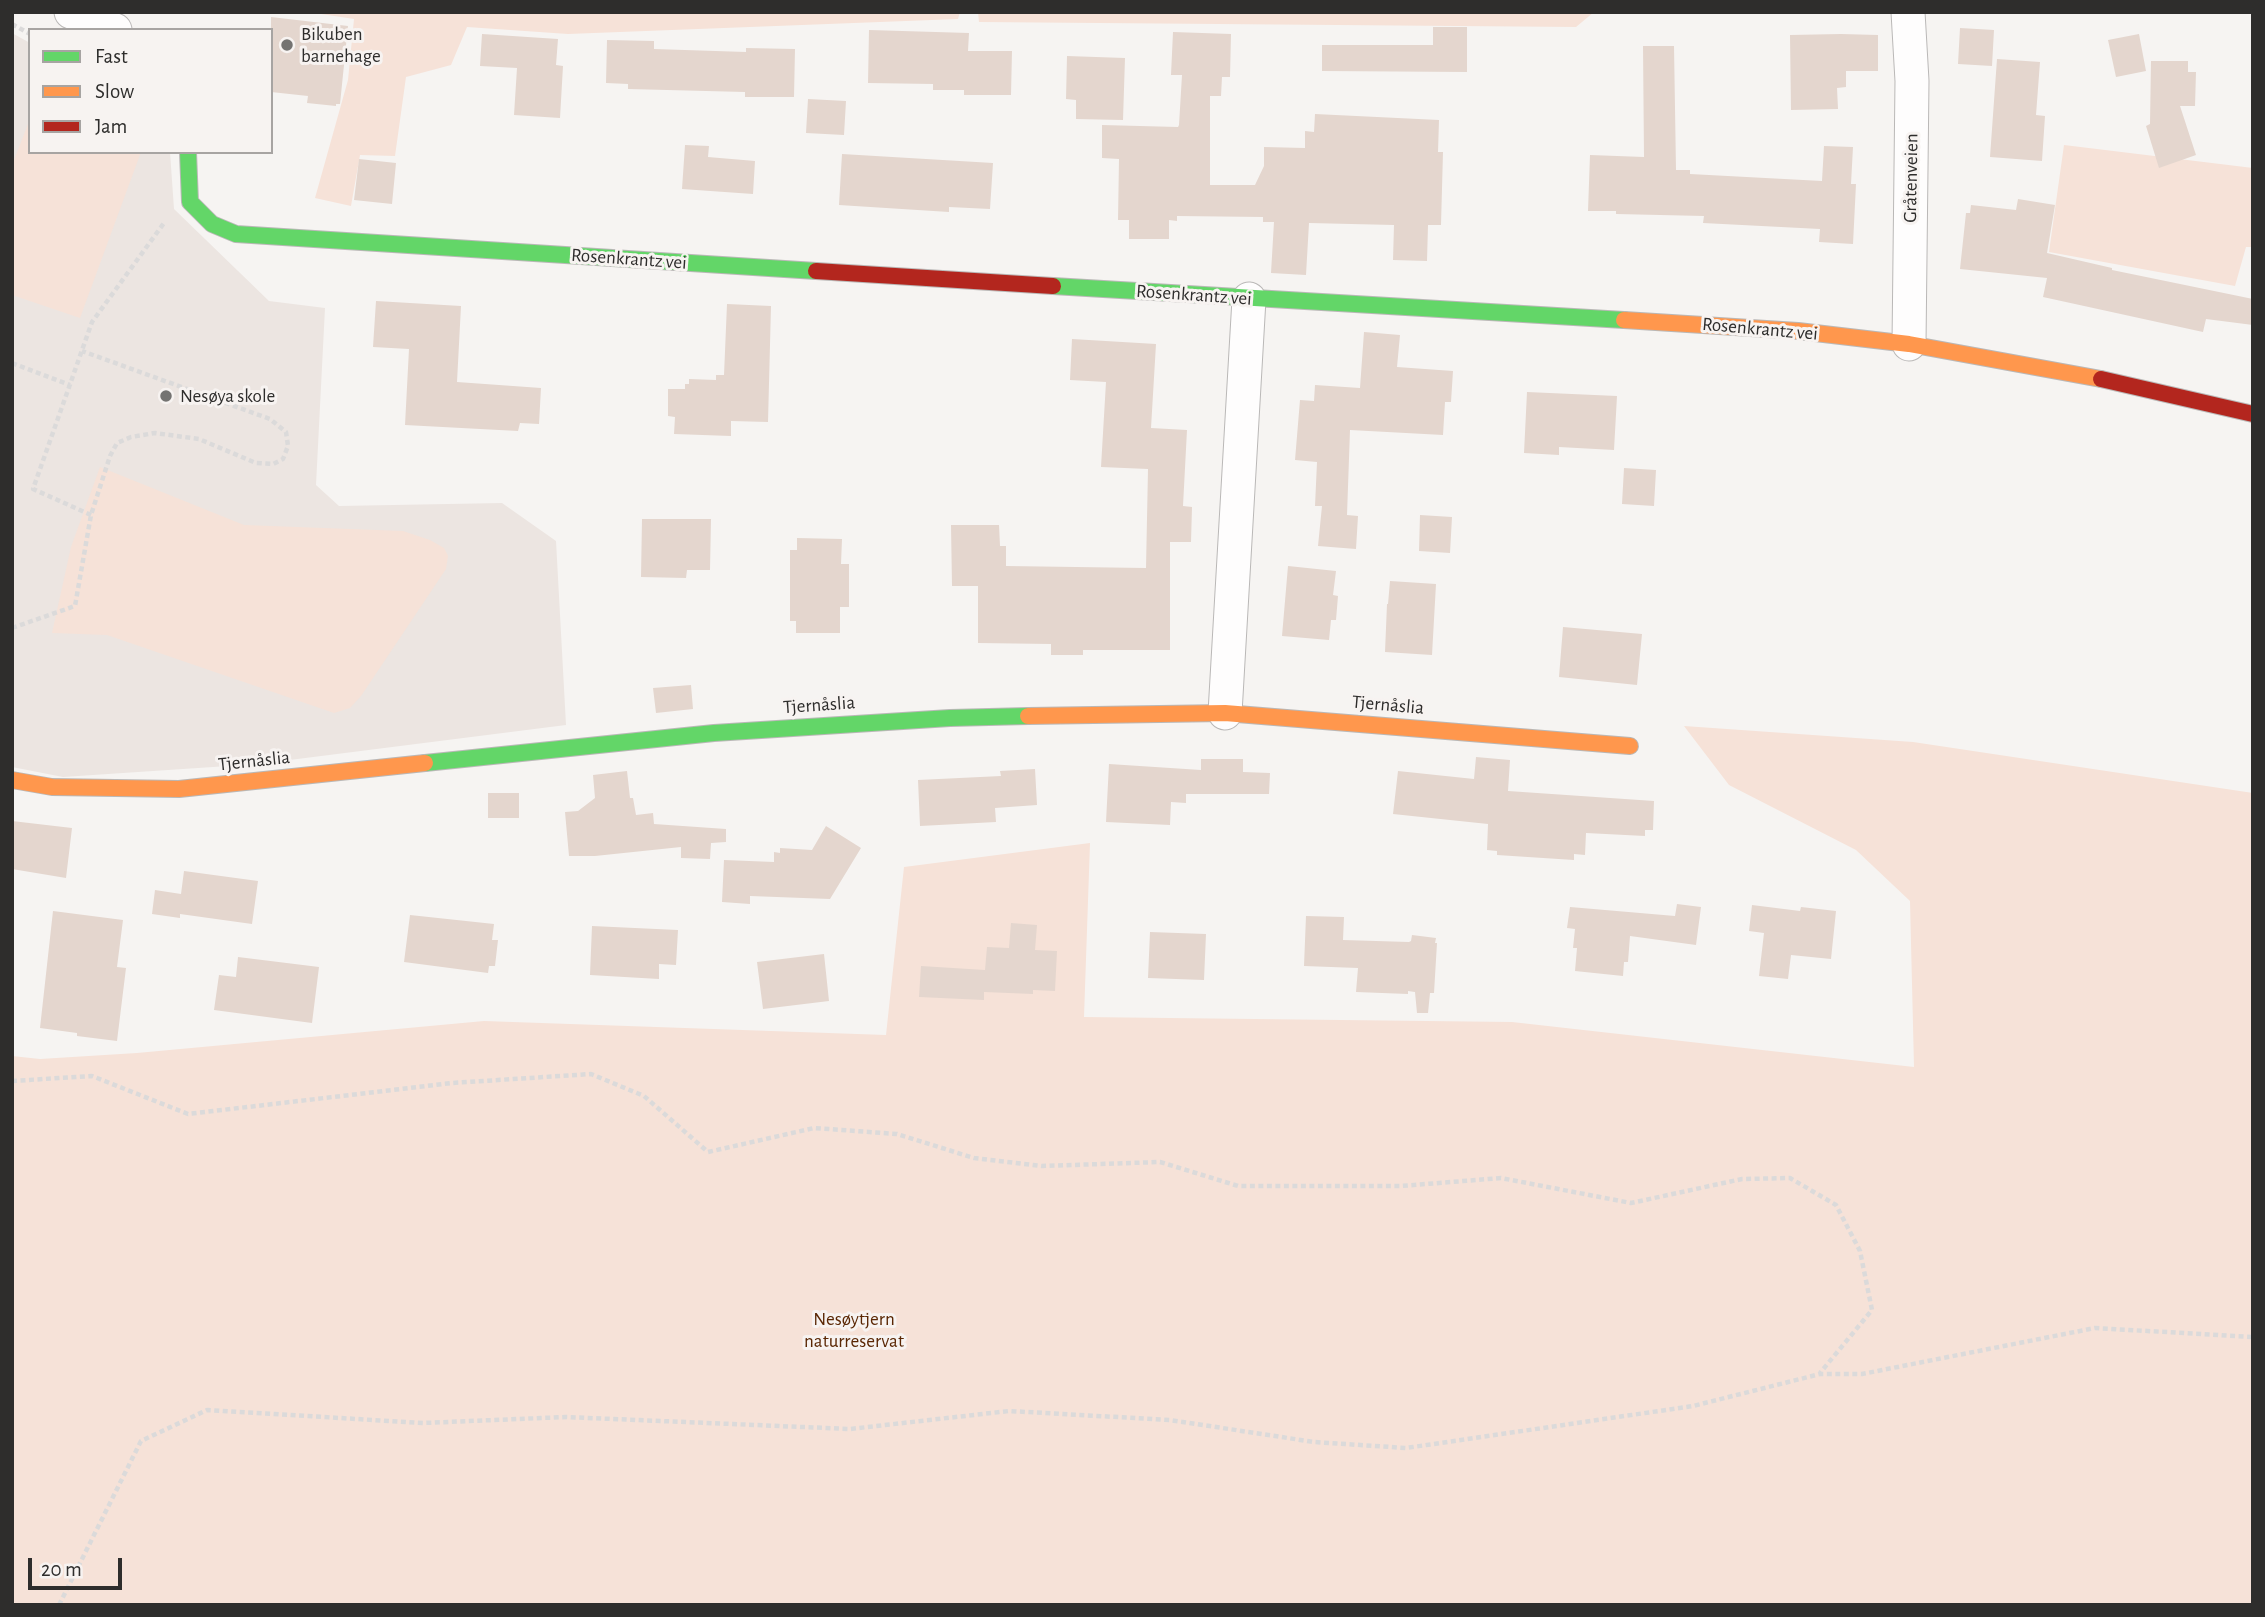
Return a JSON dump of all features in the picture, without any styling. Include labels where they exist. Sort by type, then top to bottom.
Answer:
[{"type":"street","points":[[71,12],[110,28]]},
{"type":"street","name":"Gråtenveien","points":[[1908,12],[1912,81],[1909,344]]},
{"type":"street","points":[[188,154],[190,202]]},
{"type":"street","name":"Rosenkrantz vei","points":[[190,202],[212,224],[236,234],[1798,331],[1909,344],[2112,381],[2253,414]]},
{"type":"street","points":[[1225,713],[1249,299]]},
{"type":"street","name":"Tjernåslia","points":[[12,780],[52,787],[179,789],[714,733],[950,718],[1225,713],[1630,746]]},
{"type":"path","points":[[12,25],[28,33]]},
{"type":"path","points":[[91,515],[33,489],[92,322],[174,209],[190,202]]},
{"type":"path","points":[[12,628],[75,606],[91,515],[110,456],[117,443],[131,437],[155,433],[199,439],[256,463],[273,464],[283,459],[288,446],[286,432],[270,419],[82,351]]},
{"type":"path","points":[[12,363],[70,385]]},
{"type":"path","points":[[12,1081],[92,1076],[188,1114],[452,1083],[591,1074],[643,1096],[708,1152],[814,1128],[897,1134],[974,1158],[1042,1166],[1160,1162],[1238,1186],[1401,1186],[1501,1178],[1631,1203],[1742,1179],[1790,1178],[1836,1205],[1860,1251],[1872,1310],[1819,1374]]},
{"type":"path","points":[[59,1605],[141,1441],[207,1410],[423,1423],[566,1417],[850,1429],[1009,1411],[1170,1420],[1314,1442],[1406,1448],[1693,1406],[1819,1374],[1862,1374],[2095,1328],[2253,1337]]},
{"type":"shaded area","name":"Nesøya skole","points":[[12,33],[28,42],[28,154],[170,154],[174,209],[269,301],[325,308],[316,485],[339,506],[502,503],[556,541],[566,725],[258,764],[63,777],[12,767]]},
{"type":"green space","points":[[308,12],[960,12],[958,19],[568,34],[467,27],[451,65],[406,77],[395,156],[360,155],[351,206],[315,198],[348,80],[354,19]]},
{"type":"green space","points":[[978,12],[1594,12],[1576,27],[979,22]]},
{"type":"green space","points":[[28,124],[28,154],[140,154],[80,318],[12,295],[12,165]]},
{"type":"green space","points":[[2064,145],[2253,168],[2253,247],[2246,247],[2235,286],[2049,252]]},
{"type":"green space","points":[[100,467],[244,525],[403,531],[444,548],[448,556],[446,569],[361,696],[350,708],[334,713],[107,635],[52,633],[71,547]]},
{"type":"green space","name":"Nesøytjern naturreservat","points":[[1684,726],[1913,742],[2253,793],[2253,1605],[12,1605],[12,1056],[40,1059],[137,1053],[484,1021],[886,1035],[904,867],[1090,843],[1084,1017],[1512,1022],[1914,1067],[1910,901],[1856,850],[1729,785]]},
{"type":"building","points":[[271,17],[348,26],[340,104],[336,106],[307,103],[308,96],[273,92]]},
{"type":"building","points":[[1433,27],[1467,27],[1467,72],[1322,71],[1322,45],[1433,45]]},
{"type":"building","points":[[1960,28],[1994,30],[1992,66],[1958,64]]},
{"type":"building","points":[[869,30],[969,33],[968,51],[1012,51],[1011,95],[964,95],[964,90],[933,90],[933,84],[868,83]]},
{"type":"building","points":[[1173,32],[1231,34],[1230,77],[1222,77],[1221,96],[1210,96],[1210,185],[1255,185],[1264,166],[1264,147],[1305,148],[1305,131],[1314,132],[1315,114],[1439,120],[1438,152],[1443,152],[1441,225],[1428,225],[1427,261],[1393,260],[1394,225],[1309,223],[1306,275],[1271,273],[1274,222],[1263,222],[1263,217],[1177,216],[1177,221],[1169,220],[1169,239],[1129,239],[1129,220],[1118,220],[1119,159],[1102,158],[1102,125],[1178,127],[1182,75],[1171,75]]},
{"type":"building","points":[[482,34],[558,39],[556,65],[563,66],[560,118],[514,115],[517,68],[480,66]]},
{"type":"building","points":[[2139,34],[2146,71],[2116,77],[2108,40]]},
{"type":"building","points":[[1790,35],[1878,35],[1878,71],[1846,71],[1846,87],[1837,88],[1838,109],[1791,110]]},
{"type":"building","points":[[607,40],[654,41],[654,49],[746,52],[746,48],[795,49],[794,97],[745,97],[745,92],[628,89],[628,84],[606,83]]},
{"type":"building","points":[[1643,46],[1674,46],[1676,170],[1690,170],[1690,174],[1822,181],[1824,146],[1853,147],[1851,184],[1856,184],[1853,244],[1819,242],[1820,229],[1703,223],[1704,216],[1588,211],[1590,155],[1644,157]]},
{"type":"building","points":[[1067,56],[1125,58],[1123,120],[1076,119],[1076,100],[1066,99]]},
{"type":"building","points":[[1997,59],[2040,62],[2036,115],[2045,116],[2042,161],[1990,157]]},
{"type":"building","points":[[2151,61],[2188,61],[2188,72],[2196,72],[2195,106],[2180,106],[2196,155],[2159,168],[2146,126],[2150,124]]},
{"type":"building","points":[[808,99],[846,101],[844,135],[806,133]]},
{"type":"building","points":[[685,145],[709,146],[708,157],[755,161],[753,194],[682,189]]},
{"type":"building","points":[[842,154],[993,163],[990,209],[949,207],[949,212],[839,205]]},
{"type":"building","points":[[359,159],[396,163],[392,204],[354,200]]},
{"type":"building","points":[[2018,199],[2055,205],[2047,253],[2112,270],[2253,299],[2253,325],[2206,319],[2203,332],[2043,297],[2047,278],[1960,269],[1966,213],[1970,213],[1971,205],[2016,210]]},
{"type":"building","points":[[376,301],[461,306],[457,382],[541,388],[539,424],[520,423],[518,431],[405,425],[409,349],[373,347]]},
{"type":"building","points":[[727,304],[771,306],[768,422],[731,421],[731,436],[674,434],[675,417],[668,416],[668,389],[685,389],[689,379],[716,380],[716,375],[724,375]]},
{"type":"building","points":[[1364,332],[1400,335],[1397,367],[1453,371],[1451,402],[1445,402],[1443,435],[1350,430],[1347,515],[1358,516],[1356,549],[1318,546],[1322,506],[1315,506],[1317,462],[1295,460],[1300,400],[1314,401],[1315,385],[1360,388]]},
{"type":"building","points":[[1072,339],[1156,344],[1151,428],[1187,430],[1183,506],[1192,507],[1191,542],[1170,542],[1170,650],[1083,650],[1083,655],[1051,655],[1051,644],[978,643],[978,586],[952,586],[951,525],[999,525],[1000,546],[1006,546],[1006,566],[1146,568],[1148,469],[1101,467],[1106,382],[1070,380]]},
{"type":"building","points":[[1527,392],[1617,396],[1614,450],[1559,447],[1559,455],[1524,453]]},
{"type":"building","points":[[1624,468],[1656,470],[1654,506],[1622,504]]},
{"type":"building","points":[[1420,515],[1452,517],[1450,553],[1419,551]]},
{"type":"building","points":[[642,519],[711,519],[710,570],[687,570],[686,578],[641,577]]},
{"type":"building","points":[[797,538],[842,539],[841,564],[849,564],[849,607],[840,607],[840,633],[796,633],[796,621],[790,621],[790,550],[797,550]]},
{"type":"building","points":[[1288,566],[1336,571],[1333,595],[1338,596],[1336,620],[1331,620],[1329,640],[1282,636]]},
{"type":"building","points":[[1390,581],[1436,584],[1432,655],[1385,652]]},
{"type":"building","points":[[1563,627],[1642,634],[1637,685],[1559,677]]},
{"type":"building","points":[[691,685],[693,709],[656,713],[653,688]]},
{"type":"building","points":[[1476,757],[1510,760],[1508,791],[1654,801],[1653,830],[1645,830],[1645,836],[1586,833],[1585,855],[1574,854],[1574,860],[1497,855],[1497,851],[1487,850],[1488,824],[1393,814],[1398,771],[1474,779]]},
{"type":"building","points":[[1201,759],[1243,759],[1243,772],[1270,773],[1269,794],[1186,794],[1186,803],[1171,802],[1170,825],[1106,822],[1109,764],[1201,770]]},
{"type":"building","points":[[1035,769],[1037,805],[995,808],[996,822],[920,826],[918,780],[1001,776],[1000,771]]},
{"type":"building","points":[[627,771],[630,798],[633,798],[636,815],[653,813],[654,824],[726,829],[726,842],[711,843],[710,859],[681,858],[681,847],[569,856],[565,812],[578,811],[595,798],[593,775]]},
{"type":"building","points":[[488,793],[519,793],[519,818],[488,818]]},
{"type":"building","points":[[12,821],[72,828],[66,878],[12,869]]},
{"type":"building","points":[[826,826],[861,848],[830,899],[750,896],[750,904],[722,902],[724,860],[774,862],[774,852],[780,853],[780,848],[812,850]]},
{"type":"building","points":[[184,871],[258,881],[252,924],[180,914],[180,918],[152,914],[155,890],[181,894]]},
{"type":"building","points":[[1677,904],[1701,907],[1696,945],[1630,936],[1628,962],[1624,962],[1623,976],[1575,971],[1575,929],[1567,928],[1570,907],[1675,916]]},
{"type":"building","points":[[1752,905],[1800,911],[1801,907],[1836,911],[1831,959],[1791,955],[1788,979],[1759,976],[1764,933],[1749,931]]},
{"type":"building","points":[[53,911],[123,920],[117,967],[126,968],[117,1041],[40,1028]]},
{"type":"building","points":[[410,915],[494,924],[492,940],[498,940],[495,966],[489,966],[488,973],[404,962]]},
{"type":"building","points":[[1306,916],[1344,917],[1343,940],[1409,942],[1412,935],[1436,938],[1434,993],[1430,993],[1428,1013],[1417,1013],[1415,992],[1356,992],[1358,968],[1304,966]]},
{"type":"building","points":[[1011,923],[1037,925],[1035,950],[1057,951],[1055,991],[1033,990],[1033,994],[984,992],[984,1000],[919,997],[921,966],[985,970],[987,947],[1009,948]]},
{"type":"building","points":[[592,926],[678,930],[676,965],[659,964],[659,979],[590,975]]},
{"type":"building","points":[[1150,932],[1206,934],[1204,980],[1148,978]]},
{"type":"building","points":[[824,954],[829,1001],[763,1009],[757,962]]},
{"type":"building","points":[[238,957],[319,967],[312,1023],[214,1010],[219,975],[236,977]]},
{"type":"traffic: fast","points":[[188,154],[190,202],[212,224],[236,234],[816,271]]},
{"type":"traffic: fast","points":[[1053,286],[1624,320]]},
{"type":"traffic: fast","points":[[425,763],[714,733],[950,718],[1028,716]]},
{"type":"traffic: slow","points":[[1624,320],[1798,331],[1909,344],[2101,379]]},
{"type":"traffic: slow","points":[[1028,716],[1225,713],[1630,746]]},
{"type":"traffic: slow","points":[[12,780],[52,787],[179,789],[425,763]]},
{"type":"traffic: jam","points":[[816,271],[1053,286]]},
{"type":"traffic: jam","points":[[2101,379],[2253,414]]},
{"type":"place","name":"Bikuben barnehage","points":[[287,45]]},
{"type":"place","name":"Nesøya skole","points":[[166,396]]}]
